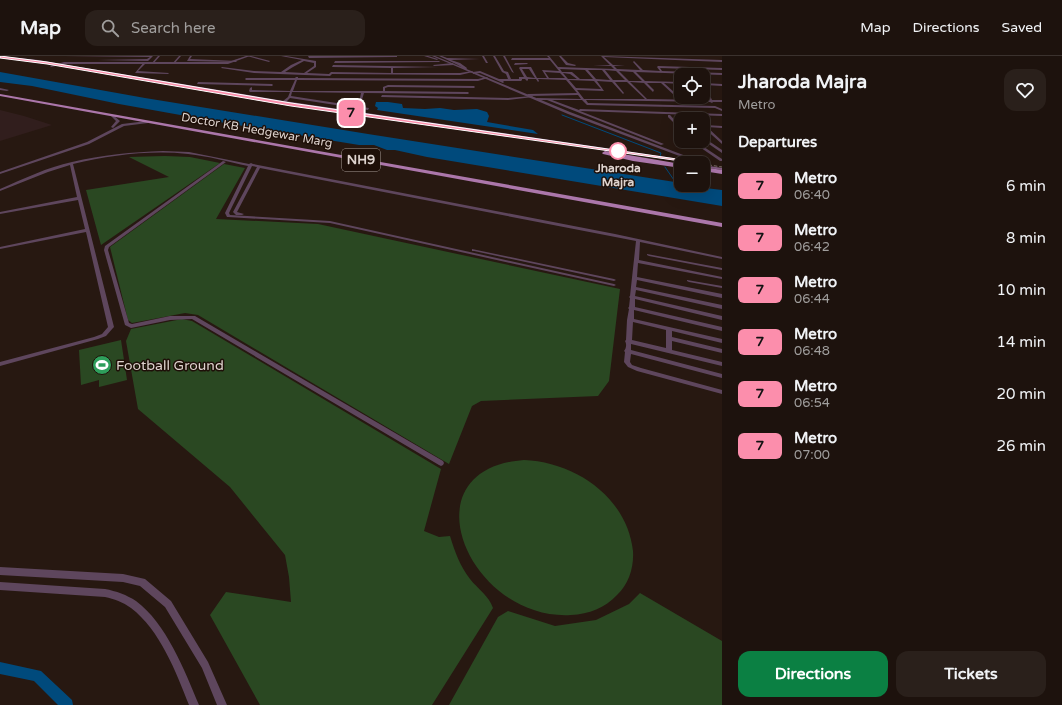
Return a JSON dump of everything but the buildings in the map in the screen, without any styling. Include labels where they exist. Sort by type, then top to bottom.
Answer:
[{"type":"highway","name":"Doctor KB Hedgewar Marg","points":[[2,90],[722,218]]},
{"type":"highway","name":"Doctor KB Hedgewar Marg","points":[[0,95],[722,225]]},
{"type":"highway","points":[[605,153],[633,159],[674,164]]},
{"type":"highway","points":[[710,168],[722,172]]},
{"type":"main road","points":[[0,58],[44,62],[53,65],[302,108],[674,164]]},
{"type":"main road","points":[[0,58],[284,102],[674,159]]},
{"type":"main road","points":[[710,165],[722,164]]},
{"type":"main road","points":[[710,165],[722,164]]},
{"type":"street","points":[[65,56],[152,57],[148,60],[98,60]]},
{"type":"street","points":[[72,63],[81,56]]},
{"type":"street","points":[[117,63],[124,56]]},
{"type":"street","points":[[152,63],[159,56]]},
{"type":"street","points":[[172,63],[180,56]]},
{"type":"street","points":[[191,56],[188,60],[228,63]]},
{"type":"street","points":[[202,62],[207,56]]},
{"type":"street","points":[[219,61],[222,56]]},
{"type":"street","points":[[269,61],[249,56],[221,67],[250,71],[329,77],[458,71],[472,72],[500,82],[521,80],[520,78],[566,78],[674,83]]},
{"type":"street","points":[[282,56],[289,56],[316,63],[315,66],[305,74]]},
{"type":"street","points":[[289,56],[284,59],[292,62]]},
{"type":"street","points":[[425,56],[446,65]]},
{"type":"street","points":[[433,56],[454,63],[465,72]]},
{"type":"street","points":[[440,56],[446,60]]},
{"type":"street","points":[[463,56],[479,59]]},
{"type":"street","points":[[483,56],[487,62]]},
{"type":"street","points":[[494,56],[503,72],[507,73],[510,80]]},
{"type":"street","points":[[504,56],[513,72]]},
{"type":"street","points":[[560,56],[568,65],[624,66]]},
{"type":"street","points":[[602,56],[646,99]]},
{"type":"street","points":[[602,56],[722,62]]},
{"type":"street","points":[[309,57],[438,61],[479,59]]},
{"type":"street","points":[[513,57],[549,57],[582,99],[588,104],[718,107]]},
{"type":"street","points":[[513,57],[526,59],[549,57]]},
{"type":"street","points":[[337,58],[392,62],[393,64],[446,65],[479,59]]},
{"type":"street","points":[[325,92],[329,77],[337,58]]},
{"type":"street","points":[[392,62],[397,59]]},
{"type":"street","points":[[515,64],[529,64],[526,59]]},
{"type":"street","points":[[282,73],[304,60]]},
{"type":"street","points":[[44,62],[172,63],[236,61]]},
{"type":"street","points":[[634,62],[642,71]]},
{"type":"street","points":[[697,62],[722,62]]},
{"type":"street","points":[[53,65],[64,63]]},
{"type":"street","points":[[145,63],[136,72],[168,74]]},
{"type":"street","points":[[555,64],[568,65]]},
{"type":"street","points":[[334,66],[428,79],[481,80],[487,78]]},
{"type":"street","points":[[661,71],[658,67],[722,69]]},
{"type":"street","points":[[247,77],[284,80],[318,79],[450,68]]},
{"type":"street","points":[[528,81],[520,68],[530,68],[538,81]]},
{"type":"street","points":[[558,68],[674,72]]},
{"type":"street","points":[[574,89],[603,90],[586,69]]},
{"type":"street","points":[[602,69],[623,93]]},
{"type":"street","points":[[349,70],[391,73],[480,72],[524,97],[578,94]]},
{"type":"street","points":[[633,70],[653,91]]},
{"type":"street","points":[[240,88],[250,71]]},
{"type":"street","points":[[548,78],[543,72],[560,71],[573,73],[579,79]]},
{"type":"street","points":[[391,73],[418,82],[428,79],[472,77]]},
{"type":"street","points":[[284,102],[289,97],[299,74]]},
{"type":"street","points":[[710,74],[722,74]]},
{"type":"street","points":[[247,77],[270,76]]},
{"type":"street","points":[[304,92],[307,79]]},
{"type":"street","points":[[315,92],[318,79]]},
{"type":"street","points":[[584,79],[592,87]]},
{"type":"street","points":[[281,84],[284,80]]},
{"type":"street","points":[[393,84],[418,82],[459,84]]},
{"type":"street","points":[[662,82],[674,94]]},
{"type":"street","points":[[198,83],[272,85]]},
{"type":"street","points":[[710,84],[722,85]]},
{"type":"street","points":[[384,92],[384,88],[388,86],[474,87]]},
{"type":"street","points":[[221,87],[251,88],[250,91],[468,93]]},
{"type":"street","points":[[466,87],[470,98]]},
{"type":"street","points":[[360,104],[363,92]]},
{"type":"street","points":[[382,96],[470,98],[532,97],[569,113],[681,156],[678,159],[667,158],[662,161]]},
{"type":"street","points":[[289,97],[368,109]]},
{"type":"street","points":[[537,99],[674,98]]},
{"type":"street","points":[[547,99],[662,144]]},
{"type":"street","points":[[710,101],[722,101]]},
{"type":"street","points":[[710,101],[722,110]]},
{"type":"street","points":[[574,110],[674,113]]},
{"type":"street","points":[[710,115],[722,115]]},
{"type":"street","points":[[113,116],[118,122],[116,125]]},
{"type":"street","points":[[669,116],[674,121]]},
{"type":"street","points":[[29,162],[88,144],[121,126],[147,122]]},
{"type":"street","points":[[0,172],[85,142],[116,125],[121,126]]},
{"type":"street","points":[[710,126],[722,127]]},
{"type":"street","points":[[710,132],[722,143]]},
{"type":"street","points":[[710,143],[722,152]]},
{"type":"street","points":[[702,148],[722,164]]},
{"type":"street","points":[[0,191],[50,171],[107,156],[159,152],[202,155],[250,166]]},
{"type":"street","points":[[72,164],[107,157],[158,154],[187,155],[258,167],[623,237],[722,258]]},
{"type":"street","points":[[224,162],[107,246],[106,250],[126,324],[131,326],[170,318],[193,318],[441,463]]},
{"type":"street","points":[[0,364],[96,338],[109,331],[110,324],[72,164]]},
{"type":"street","points":[[250,166],[227,213],[228,216],[330,222],[614,282],[328,218],[235,213],[258,167]]},
{"type":"street","points":[[0,213],[80,198]]},
{"type":"street","points":[[0,248],[87,230]]},
{"type":"street","points":[[638,240],[627,362],[630,366],[639,370],[722,392]]},
{"type":"street","points":[[648,263],[649,243]]},
{"type":"street","points":[[649,255],[722,269]]},
{"type":"street","points":[[636,262],[648,263],[722,278]]},
{"type":"street","points":[[634,278],[722,296]]},
{"type":"street","points":[[689,281],[722,287]]},
{"type":"street","points":[[633,288],[722,307]]},
{"type":"street","points":[[632,297],[722,318]]},
{"type":"street","points":[[631,308],[722,329]]},
{"type":"street","points":[[630,320],[722,340]]},
{"type":"street","points":[[669,328],[669,351]]},
{"type":"street","points":[[669,338],[722,351]]},
{"type":"street","points":[[628,341],[722,364]]},
{"type":"street","points":[[627,351],[722,376]]},
{"type":"street","points":[[0,571],[123,578],[142,582],[168,604],[205,665],[222,705]]},
{"type":"street","points":[[0,586],[105,593],[122,597],[144,613],[163,638],[182,673],[194,705]]},
{"type":"shaded area","points":[[0,110],[24,116],[52,125],[0,141]]},
{"type":"green space","points":[[129,157],[190,157],[220,163],[101,245],[86,190],[169,177]]},
{"type":"green space","points":[[224,164],[245,168],[216,219],[318,224],[620,289],[609,381],[598,396],[481,401],[472,406],[449,464],[198,315],[185,313],[132,323],[128,320],[110,247]]},
{"type":"green space","points":[[182,319],[192,321],[441,469],[424,531],[439,537],[450,536],[463,569],[489,600],[493,608],[432,705],[260,705],[210,615],[226,592],[291,602],[285,555],[230,487],[138,409],[126,341],[131,329]]},
{"type":"green space","name":"Football Ground","points":[[121,340],[127,380],[99,387],[99,380],[81,385],[79,350]]},
{"type":"green space","points":[[524,460],[543,462],[562,467],[579,475],[595,486],[609,499],[621,514],[629,532],[633,551],[632,569],[625,586],[612,600],[602,607],[590,612],[571,615],[535,610],[504,595],[480,571],[464,543],[459,515],[466,489],[487,469]]},
{"type":"green space","points":[[640,593],[722,641],[722,705],[449,705],[498,617],[508,611],[555,626],[596,620],[629,604]]},
{"type":"water","points":[[0,72],[145,98],[674,182],[674,192],[710,192],[710,189],[722,190],[722,206],[427,157],[395,150],[387,150],[374,145],[359,145],[225,123],[119,104],[32,86],[0,82]]},
{"type":"water","points":[[376,102],[402,104],[403,108],[440,108],[454,110],[477,109],[487,112],[489,116],[487,122],[533,130],[538,134],[377,110],[378,108],[375,106]]},
{"type":"waterway","points":[[562,115],[661,153],[660,156]]},
{"type":"waterway","points":[[665,167],[674,180]]},
{"type":"waterway","points":[[0,668],[37,675],[67,705]]},
{"type":"railway","points":[[0,57],[47,63],[291,104],[674,159]]},
{"type":"railway","points":[[710,165],[722,167]]},
{"type":"metro line","name":"7","points":[[0,57],[47,63],[291,104],[674,159]]},
{"type":"place","name":"Jharoda Majra","points":[[618,151]]},
{"type":"place","name":"Football Ground","points":[[102,365]]}]
